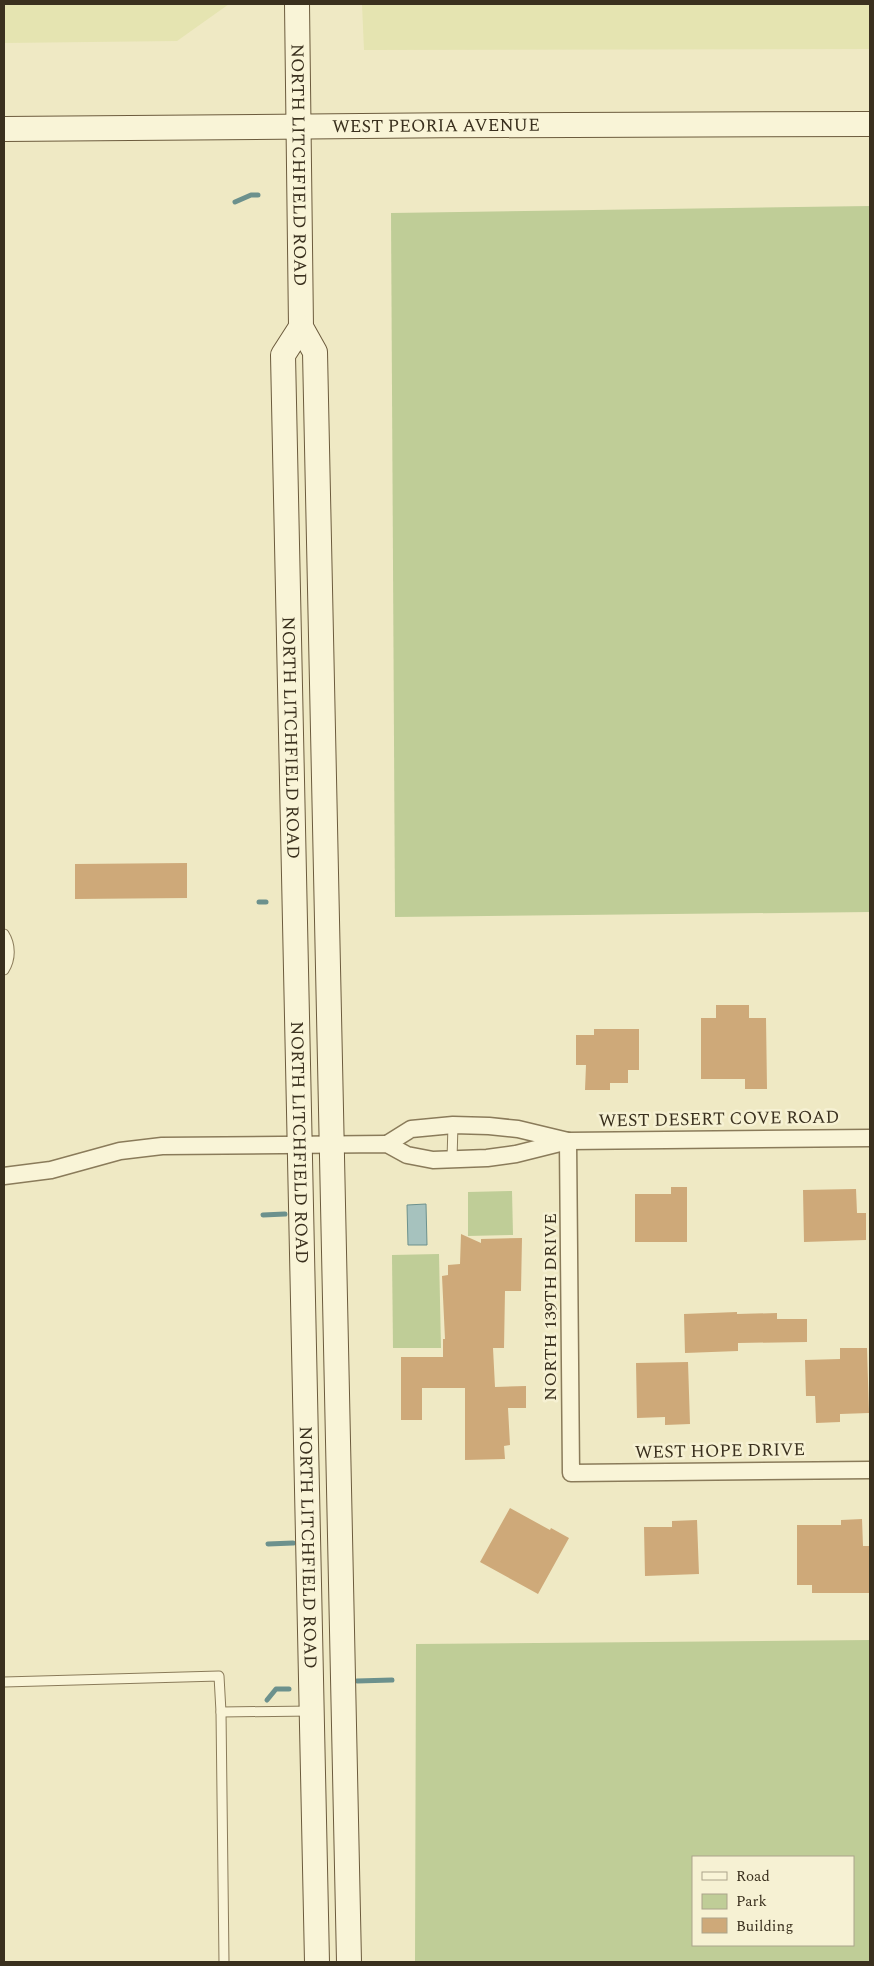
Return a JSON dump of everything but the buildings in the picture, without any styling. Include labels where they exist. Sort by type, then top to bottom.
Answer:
[{"type":"main road","name":"NORTH LITCHFIELD ROAD","points":[[297,4],[300,327],[315,352],[349,1962]]},
{"type":"main road","name":"WEST PEORIA AVENUE","points":[[4,129],[626,123],[870,124]]},
{"type":"main road","name":"NORTH LITCHFIELD ROAD","points":[[300,327],[283,355],[317,1962]]},
{"type":"main road","points":[[292,782],[302,787],[310,797],[313,860],[327,878]]},
{"type":"main road","points":[[312,1711],[321,1719],[330,1738],[335,1902],[349,1931]]},
{"type":"street","name":"WEST DESERT COVE ROAD","points":[[386,1144],[411,1129],[453,1125],[489,1126],[518,1130],[568,1141],[870,1138]]},
{"type":"street","name":"WEST DESERT COVE ROAD","points":[[4,1176],[51,1170],[92,1157],[147,1147],[386,1144],[407,1155],[433,1160],[487,1158],[516,1154],[568,1141]]},
{"type":"street","name":"NORTH 139TH DRIVE","points":[[568,1141],[571,1473]]},
{"type":"street","name":"WEST HOPE DRIVE","points":[[571,1473],[870,1470]]},
{"type":"lane","points":[[4,934],[9,946],[9,957],[4,970]]},
{"type":"lane","points":[[452,1159],[453,1125]]},
{"type":"lane","points":[[4,1682],[219,1676],[224,1962]]},
{"type":"lane","points":[[221,1712],[312,1711]]},
{"type":"green space","points":[[4,4],[229,4],[177,41],[4,43]]},
{"type":"green space","points":[[362,4],[870,4],[870,49],[364,50]]},
{"type":"green space","points":[[870,206],[870,912],[395,917],[391,213]]},
{"type":"green space","points":[[512,1191],[513,1235],[468,1236],[468,1192]]},
{"type":"green space","points":[[439,1254],[441,1348],[393,1348],[392,1255]]},
{"type":"green space","points":[[870,1640],[870,1962],[415,1962],[416,1644]]},
{"type":"water","points":[[426,1204],[427,1245],[408,1245],[407,1205]]},
{"type":"waterway","points":[[235,202],[251,195],[258,195]]},
{"type":"waterway","points":[[259,902],[266,902]]},
{"type":"waterway","points":[[263,1215],[285,1214]]},
{"type":"waterway","points":[[268,1544],[293,1543]]},
{"type":"waterway","points":[[357,1681],[392,1680]]},
{"type":"waterway","points":[[267,1700],[276,1689],[289,1689]]}]
